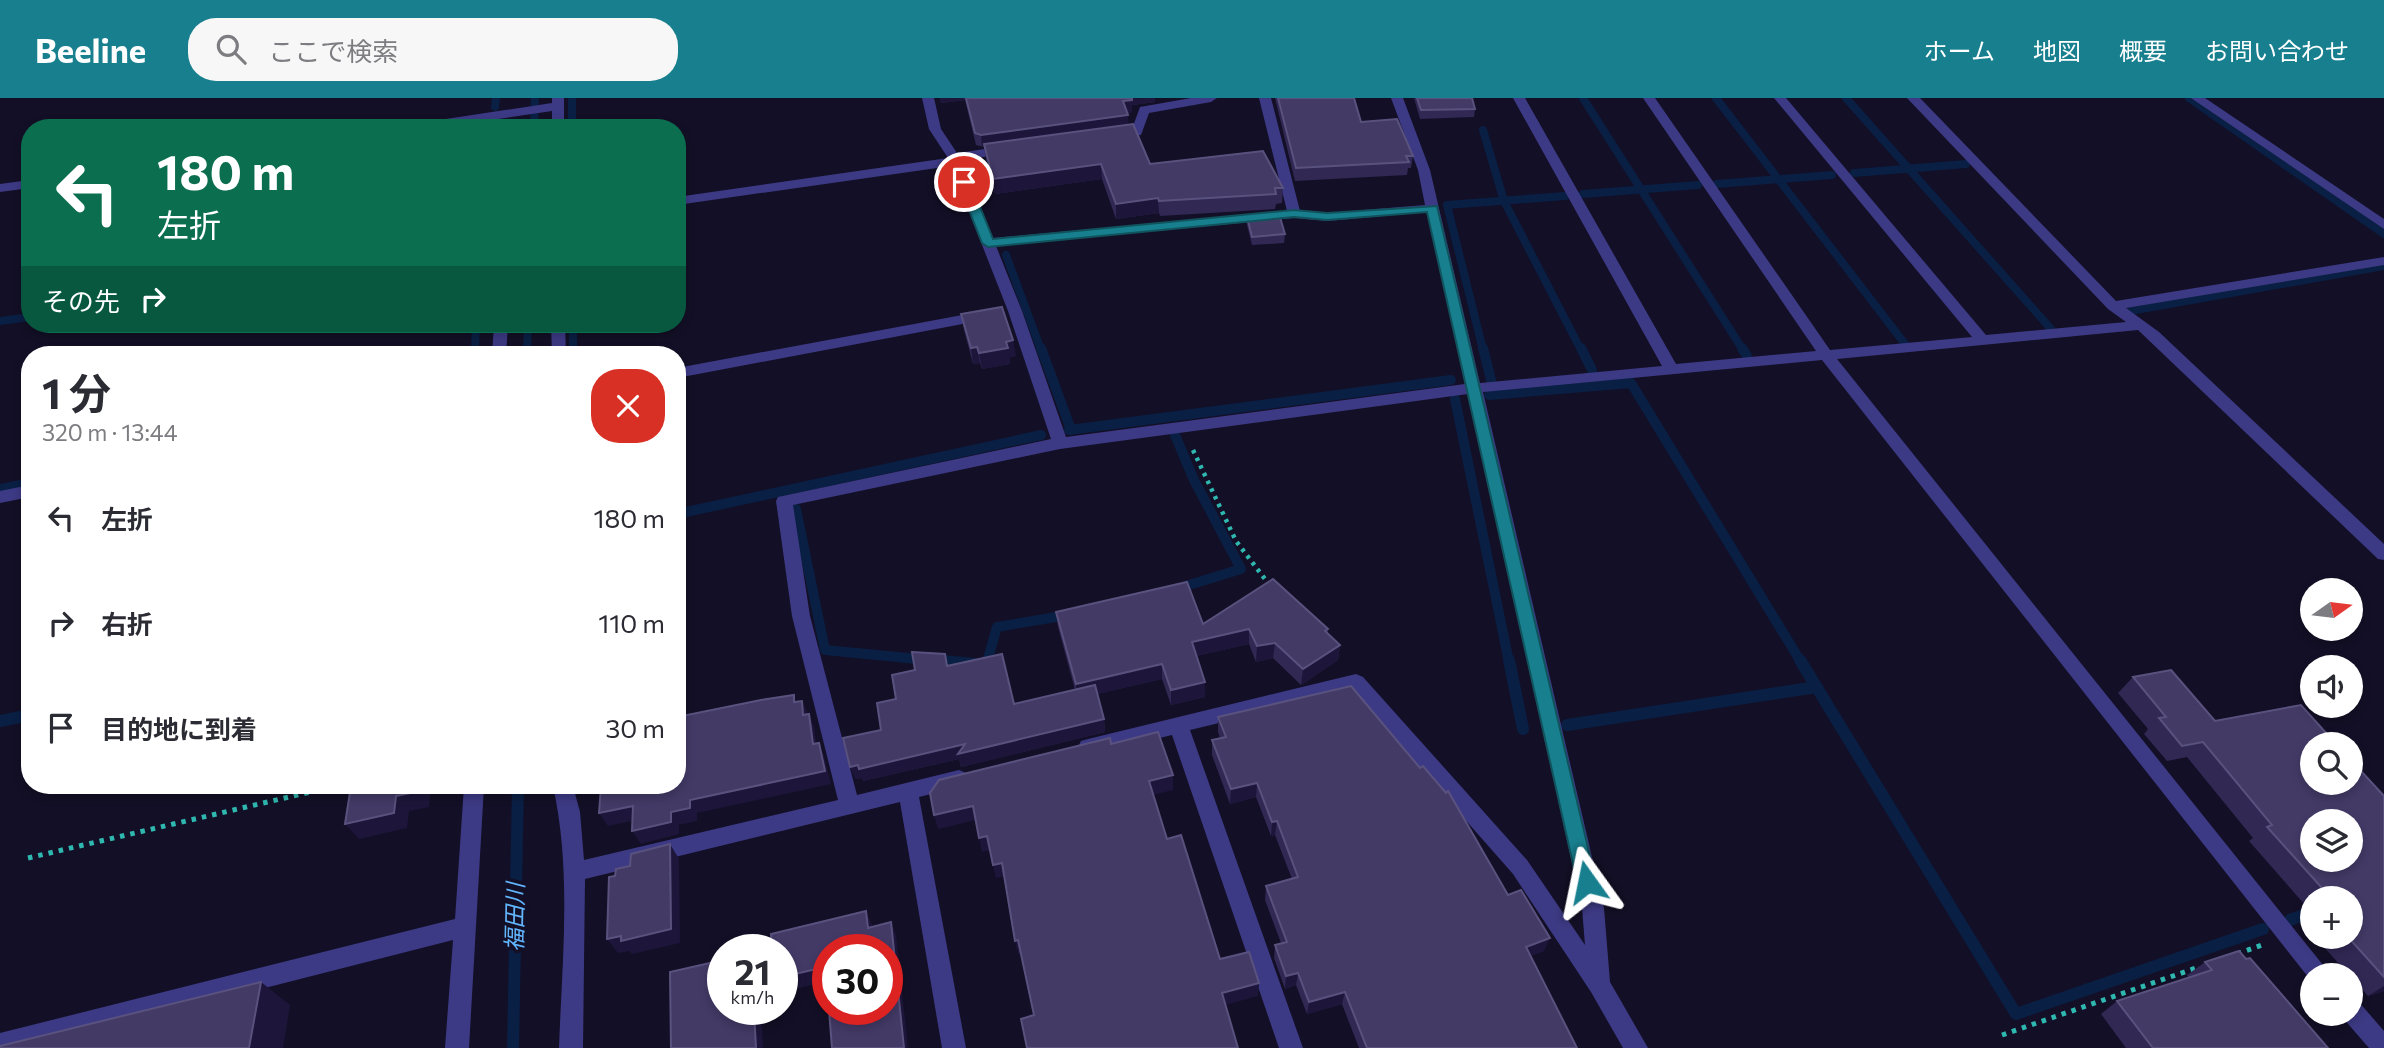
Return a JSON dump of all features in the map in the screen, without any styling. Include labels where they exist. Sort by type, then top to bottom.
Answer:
[{"type":"street","points":[[928,98],[935,130],[955,159],[1014,311],[1059,443]]},
{"type":"street","points":[[1098,138],[1137,132],[1144,110],[1211,98]]},
{"type":"street","points":[[1265,98],[1294,214]]},
{"type":"street","points":[[1397,98],[1424,170],[1476,388],[1593,908],[1599,985]]},
{"type":"street","points":[[1519,98],[1672,370]]},
{"type":"street","points":[[1649,98],[1827,356],[2310,963]]},
{"type":"street","points":[[1780,98],[1983,341]]},
{"type":"street","points":[[1913,98],[2113,306],[2137,326],[2154,335],[2384,554]]},
{"type":"street","points":[[2197,98],[2384,225]]},
{"type":"street","points":[[474,119],[554,104]]},
{"type":"street","points":[[514,119],[516,113]]},
{"type":"street","points":[[686,200],[1020,148]]},
{"type":"street","points":[[0,188],[21,185]]},
{"type":"street","points":[[988,243],[1294,214],[1327,216],[1433,208]]},
{"type":"street","points":[[2113,306],[2384,261]]},
{"type":"street","points":[[686,371],[1014,311]]},
{"type":"street","points":[[849,805],[802,616],[784,501],[1059,443],[1476,388],[2137,326]]},
{"type":"street","points":[[0,497],[21,493]]},
{"type":"street","points":[[1070,752],[1356,682],[1520,867],[1599,985],[1636,1048]]},
{"type":"street","points":[[1178,725],[1291,1048]]},
{"type":"street","points":[[575,872],[975,775]]},
{"type":"street","points":[[908,791],[954,1048]]},
{"type":"street","points":[[457,1048],[474,794]]},
{"type":"street","points":[[565,794],[570,811],[575,872],[571,1048]]},
{"type":"street","points":[[0,1044],[467,926]]},
{"type":"street","points":[[2363,1024],[2384,1048]]},
{"type":"path","points":[[1184,426],[1203,478],[1253,570],[1273,589]]},
{"type":"path","points":[[28,858],[302,794]]},
{"type":"path","points":[[2235,954],[2287,936]]},
{"type":"path","points":[[2002,1035],[2209,963]]},
{"type":"building","points":[[966,98],[1132,100],[1123,101],[1128,115],[981,135],[975,133]]},
{"type":"building","points":[[1278,98],[1354,98],[1361,122],[1397,119],[1413,156],[1406,156],[1409,162],[1296,168]]},
{"type":"building","points":[[1417,98],[1472,98],[1475,109],[1421,110]]},
{"type":"building","points":[[1133,124],[1150,164],[1263,151],[1283,188],[1275,188],[1276,194],[1159,201],[1158,198],[1116,204],[1101,164],[993,179],[984,144]]},
{"type":"building","points":[[1279,214],[1285,234],[1252,237],[1247,217]]},
{"type":"building","points":[[1002,307],[1013,340],[1006,342],[1008,348],[979,353],[977,347],[971,348],[961,314]]},
{"type":"building","points":[[1273,579],[1328,629],[1325,631],[1340,645],[1303,669],[1275,643],[1257,646],[1249,629],[1192,642],[1205,682],[1171,690],[1162,664],[1076,684],[1056,612],[1187,582],[1203,624]]},
{"type":"building","points":[[912,652],[945,654],[947,666],[1002,654],[1014,704],[1095,685],[1104,719],[958,754],[965,744],[859,769],[858,765],[850,767],[843,738],[881,730],[877,703],[896,699],[892,675],[915,670]]},
{"type":"building","points":[[2171,670],[2215,721],[2300,705],[2300,718],[2313,718],[2325,732],[2300,732],[2300,795],[2363,795],[2363,773],[2384,796],[2384,977],[2359,949],[2363,949],[2363,886],[2320,886],[2308,872],[2363,872],[2363,809],[2300,809],[2300,864],[2267,827],[2272,825],[2203,742],[2182,746],[2159,718],[2166,717],[2133,677]]},
{"type":"building","points":[[1351,686],[1420,768],[1423,766],[1446,793],[1448,791],[1508,895],[1521,890],[1550,938],[1526,947],[1577,1048],[1367,1048],[1345,992],[1309,1002],[1298,973],[1286,976],[1275,945],[1287,942],[1266,886],[1298,877],[1277,821],[1272,822],[1257,783],[1231,789],[1212,740],[1226,737],[1218,717]]},
{"type":"building","points":[[794,695],[794,702],[802,701],[803,715],[809,714],[813,744],[819,743],[825,771],[690,800],[690,808],[671,812],[671,822],[632,831],[633,806],[599,813],[600,794],[686,794],[686,715]]},
{"type":"building","points":[[1158,732],[1173,775],[1149,781],[1167,839],[1181,835],[1220,959],[1249,952],[1259,983],[1222,993],[1238,1048],[1027,1048],[1021,1019],[1034,1015],[1018,940],[1015,941],[1002,863],[993,865],[987,836],[979,838],[973,806],[934,815],[930,793],[939,780],[1110,738],[1111,744]]},
{"type":"building","points":[[350,794],[406,794],[396,796],[394,813],[345,824]]},
{"type":"building","points":[[670,844],[671,929],[621,941],[621,936],[607,939],[609,877],[615,876],[616,869],[630,866],[631,854]]},
{"type":"building","points":[[866,911],[868,928],[891,922],[892,934],[812,934],[812,970],[798,973],[798,934],[771,934]]},
{"type":"building","points":[[2239,951],[2246,959],[2250,958],[2300,1016],[2300,1026],[2309,1026],[2328,1048],[2153,1048],[2117,1001],[2212,970],[2205,962]]},
{"type":"building","points":[[707,964],[707,1025],[755,1025],[756,1048],[671,1048],[670,972]]},
{"type":"building","points":[[261,982],[249,1048],[0,1048],[0,1046]]},
{"type":"building","points":[[830,1025],[902,1025],[904,1048],[832,1048]]},
{"type":"waterway","points":[[495,107],[496,98]]},
{"type":"waterway","name":"福田川","points":[[534,119],[535,98]]},
{"type":"waterway","points":[[572,98],[572,119]]},
{"type":"waterway","points":[[1583,98],[1641,189]]},
{"type":"waterway","points":[[1716,98],[1778,179]]},
{"type":"waterway","points":[[1846,98],[1909,169]]},
{"type":"waterway","points":[[2189,98],[2384,234]]},
{"type":"waterway","points":[[1483,130],[1504,201]]},
{"type":"waterway","points":[[1909,169],[1966,164]]},
{"type":"waterway","points":[[1854,173],[1909,169]]},
{"type":"waterway","points":[[1909,169],[2051,329]]},
{"type":"waterway","points":[[1778,179],[1832,175]]},
{"type":"waterway","points":[[1717,184],[1778,179]]},
{"type":"waterway","points":[[1778,179],[1905,344]]},
{"type":"waterway","points":[[1641,189],[1698,185]]},
{"type":"waterway","points":[[1583,194],[1641,189]]},
{"type":"waterway","points":[[1641,189],[1743,350]]},
{"type":"waterway","points":[[1504,201],[1565,196]]},
{"type":"waterway","points":[[1483,350],[1447,205],[1504,201]]},
{"type":"waterway","points":[[1504,201],[1581,350]]},
{"type":"waterway","points":[[1006,255],[1041,350]]},
{"type":"waterway","points":[[2130,311],[2384,266]]},
{"type":"waterway","points":[[0,321],[21,318]]},
{"type":"waterway","points":[[475,346],[476,333]]},
{"type":"waterway","name":"福田川","points":[[527,346],[528,333]]},
{"type":"waterway","points":[[573,333],[573,346]]},
{"type":"waterway","points":[[1041,348],[1071,430]]},
{"type":"waterway","points":[[1483,348],[1491,380]]},
{"type":"waterway","points":[[1581,348],[1592,370]]},
{"type":"waterway","points":[[1742,348],[1747,356]]},
{"type":"waterway","points":[[1071,430],[1451,380]]},
{"type":"waterway","points":[[1489,395],[1631,383],[1801,662]]},
{"type":"waterway","points":[[1455,399],[1509,662]]},
{"type":"waterway","points":[[686,512],[1041,435]]},
{"type":"waterway","points":[[1175,435],[1194,480],[1241,569],[1176,589]]},
{"type":"waterway","points":[[0,489],[21,485]]},
{"type":"waterway","points":[[796,509],[825,650],[949,662]]},
{"type":"waterway","points":[[987,662],[997,627],[1068,615]]},
{"type":"waterway","points":[[930,660],[986,665],[988,660]]},
{"type":"waterway","points":[[1509,660],[1523,729]]},
{"type":"waterway","points":[[1800,660],[1817,687]]},
{"type":"waterway","points":[[1567,725],[1817,687]]},
{"type":"waterway","points":[[1817,687],[2016,1014],[2263,929]]},
{"type":"waterway","points":[[0,721],[21,717]]},
{"type":"waterway","name":"福田川","points":[[513,1048],[518,794]]},
{"type":"waterway","points":[[2290,920],[2300,916]]},
{"type":"route","points":[[964,182],[988,243],[1294,214],[1327,216],[1433,208],[1587,882]]}]
